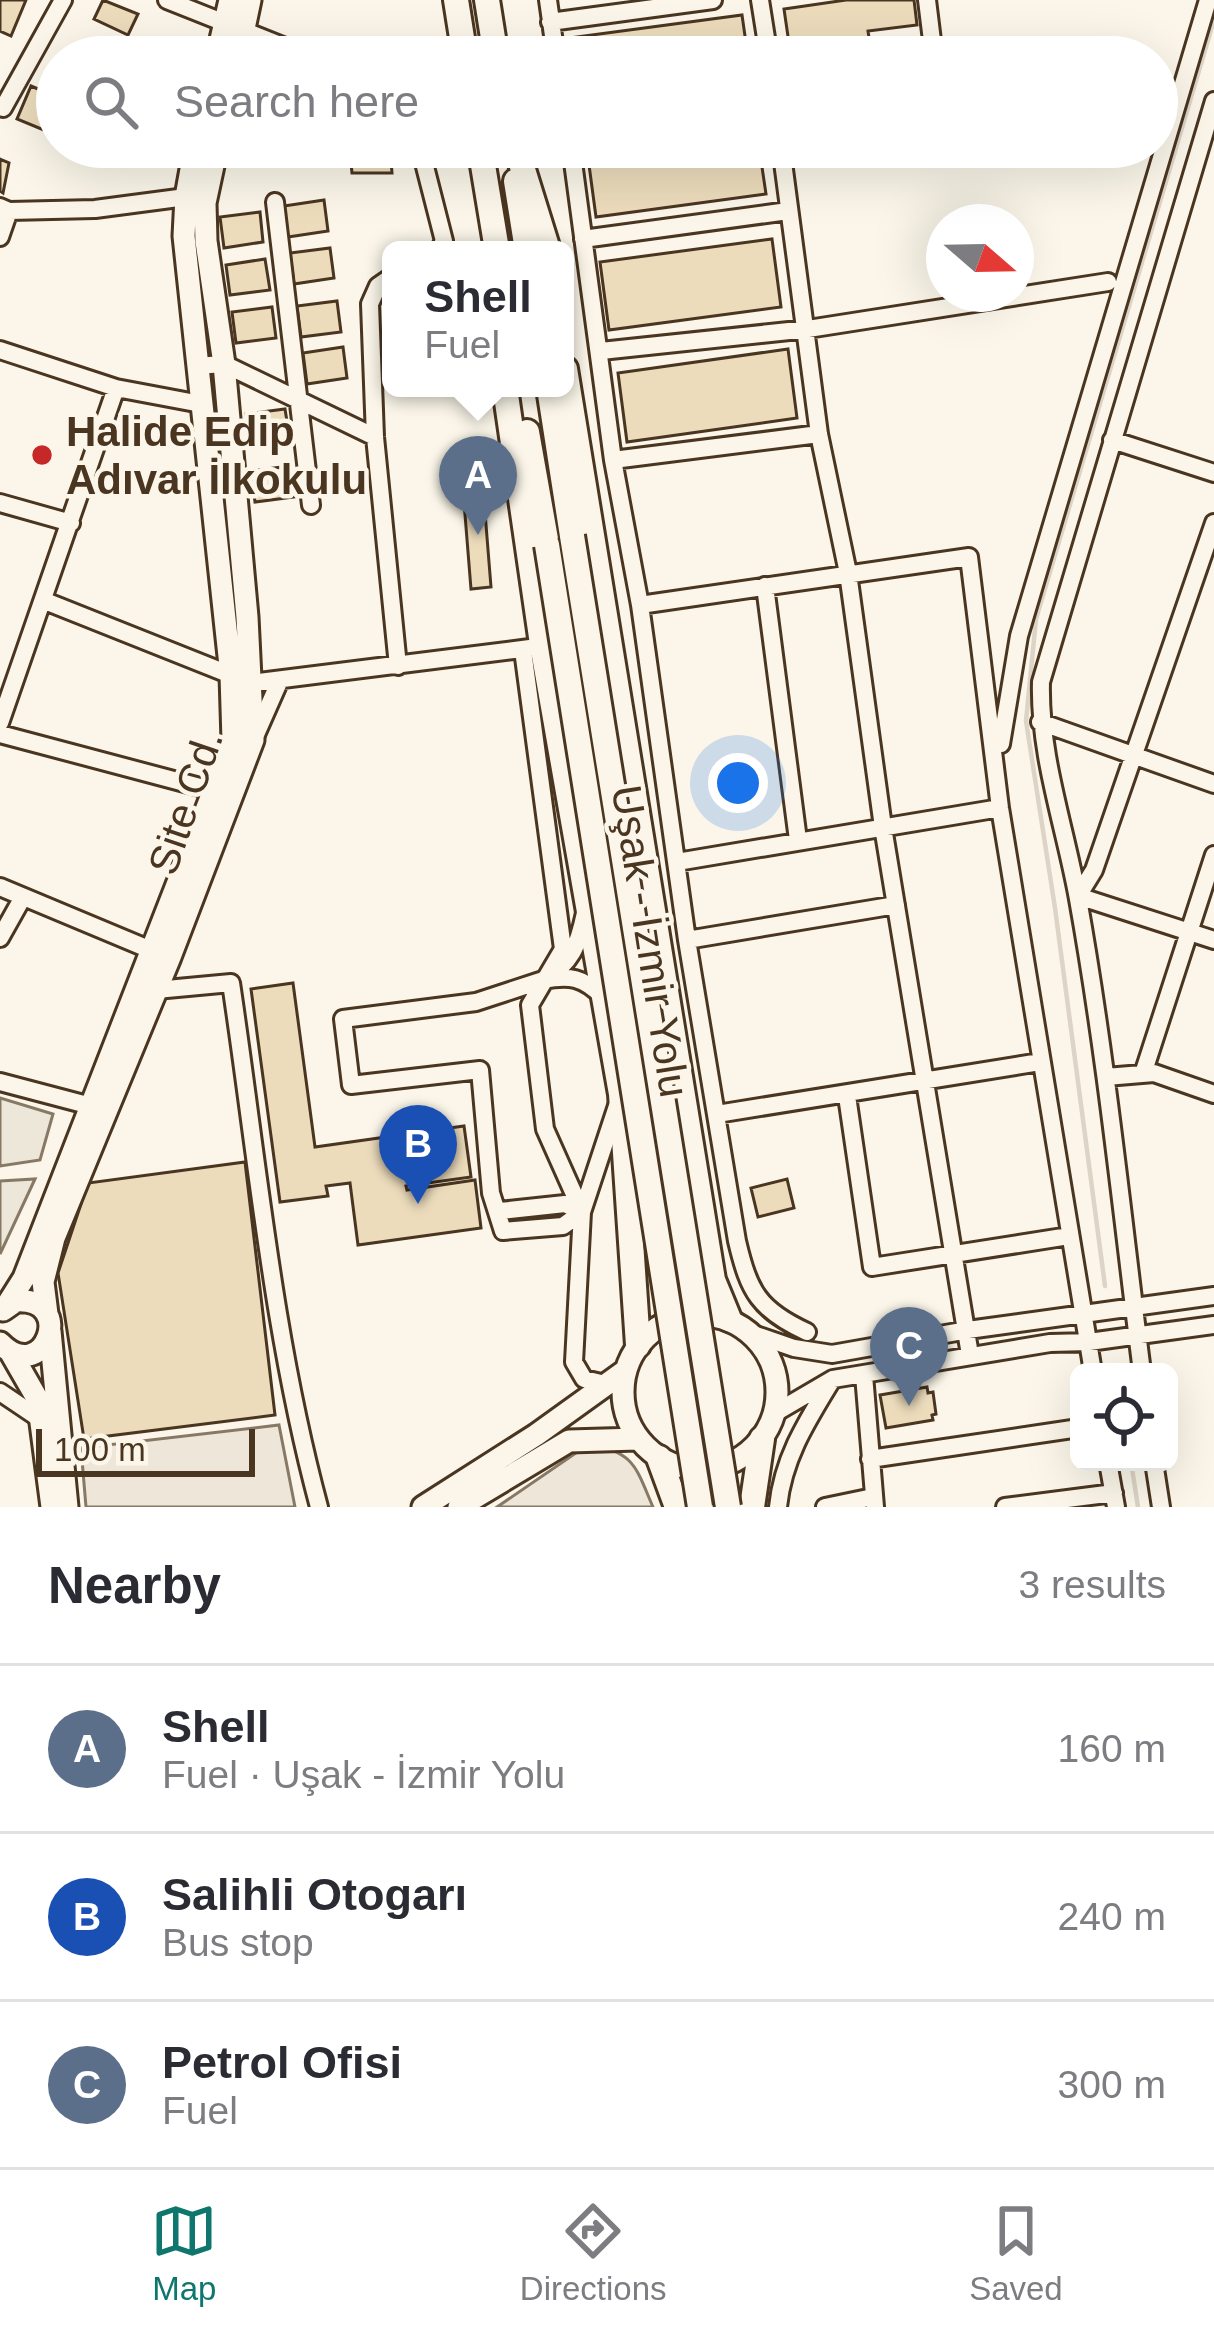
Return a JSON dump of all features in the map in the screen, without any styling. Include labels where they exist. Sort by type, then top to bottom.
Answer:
[{"type":"highway","points":[[456,0],[462,36]]},
{"type":"highway","points":[[487,0],[493,36]]},
{"type":"highway","points":[[479,168],[484,241]]},
{"type":"highway","points":[[482,168],[495,241]]},
{"type":"highway","points":[[516,168],[526,241]]},
{"type":"highway","points":[[520,168],[545,241]]},
{"type":"highway","points":[[506,397],[532,647],[621,1094],[638,1345]]},
{"type":"highway","name":"Uşak - İzmir Yolu","points":[[522,397],[700,1507]]},
{"type":"highway","name":"Uşak - İzmir Yolu","points":[[550,397],[728,1507]]},
{"type":"highway","points":[[570,397],[713,1280],[729,1319]]},
{"type":"highway","points":[[752,1507],[762,1439]]},
{"type":"highway","points":[[659,1458],[676,1507]]},
{"type":"main road","points":[[230,0],[235,36]]},
{"type":"main road","points":[[229,36],[250,0]]},
{"type":"main road","name":"Site Cd.","points":[[67,1507],[43,1282],[55,1238],[157,990],[160,954],[233,741],[241,679],[224,364],[206,241],[195,200],[195,168]]},
{"type":"main road","name":"Site Cd.","points":[[4,1309],[24,1278],[91,1106],[253,740],[200,404],[184,236],[208,168]]},
{"type":"main road","points":[[4,1309],[25,1300],[49,1322],[36,1352],[6,1348]]},
{"type":"main road","points":[[704,1313],[729,1319],[753,1334],[770,1357],[778,1384],[775,1413],[762,1439],[741,1458],[714,1469],[686,1468],[659,1458],[638,1438],[622,1394],[625,1371],[638,1345],[656,1327],[679,1316],[704,1313]]},
{"type":"main road","points":[[6,1348],[38,1400],[52,1507]]},
{"type":"main road","points":[[423,1507],[625,1371]]},
{"type":"main road","points":[[462,1506],[568,1441],[638,1438]]},
{"type":"street","points":[[43,36],[63,0]]},
{"type":"street","points":[[167,0],[257,36]]},
{"type":"street","points":[[548,0],[552,36]]},
{"type":"street","points":[[550,22],[713,0]]},
{"type":"street","points":[[760,0],[766,36]]},
{"type":"street","points":[[927,0],[931,36]]},
{"type":"street","points":[[1178,101],[1208,0]]},
{"type":"street","points":[[0,107],[36,49]]},
{"type":"street","points":[[1141,1363],[1078,896],[1040,722],[1041,682],[1214,101]]},
{"type":"street","points":[[425,168],[444,241]]},
{"type":"street","points":[[574,168],[687,940],[746,1277],[761,1304],[777,1318],[807,1332]]},
{"type":"street","points":[[783,168],[819,434],[848,573],[883,827],[970,1355]]},
{"type":"street","points":[[999,778],[1019,636],[1158,168]]},
{"type":"street","points":[[0,237],[5,209],[195,200]]},
{"type":"street","points":[[275,202],[311,505]]},
{"type":"street","points":[[583,239],[788,211]]},
{"type":"street","points":[[601,351],[808,329],[1108,281]]},
{"type":"street","points":[[382,284],[370,304],[375,437],[398,666]]},
{"type":"street","points":[[0,350],[116,388],[200,404]]},
{"type":"street","points":[[196,366],[224,364],[375,437]]},
{"type":"street","points":[[0,723],[116,388]]},
{"type":"street","points":[[613,460],[819,434]]},
{"type":"street","points":[[1112,440],[1214,473]]},
{"type":"street","points":[[0,503],[71,523]]},
{"type":"street","points":[[1078,896],[1094,870],[1214,523]]},
{"type":"street","points":[[640,604],[969,556],[1000,808],[1092,1363]]},
{"type":"street","points":[[765,586],[798,841]]},
{"type":"street","points":[[45,601],[241,679],[280,680],[532,647],[562,950],[530,1005],[545,1129],[582,1212]]},
{"type":"street","points":[[253,740],[280,680]]},
{"type":"street","points":[[1040,722],[1214,784]]},
{"type":"street","points":[[0,734],[215,791]]},
{"type":"street","points":[[677,862],[1000,808]]},
{"type":"street","points":[[1143,1074],[1214,855]]},
{"type":"street","points":[[0,887],[160,954]]},
{"type":"street","points":[[1078,896],[1214,940]]},
{"type":"street","points":[[0,938],[22,897]]},
{"type":"street","points":[[687,940],[896,905]]},
{"type":"street","points":[[543,980],[566,966],[578,945],[586,907]]},
{"type":"street","points":[[582,1212],[565,1204],[500,1211],[491,1193],[480,1070],[351,1084],[344,1019],[476,1002],[566,976],[586,980],[603,997]]},
{"type":"street","points":[[157,990],[231,983],[281,1324],[319,1507]]},
{"type":"street","points":[[717,1114],[1040,1062]]},
{"type":"street","points":[[1106,1077],[1154,1073],[1214,1094]]},
{"type":"street","points":[[0,1082],[91,1106]]},
{"type":"street","points":[[605,1384],[584,1379],[574,1361],[582,1212],[621,1094]]},
{"type":"street","points":[[847,1096],[872,1267],[1069,1236]]},
{"type":"street","points":[[753,1334],[832,1354],[1135,1304],[1214,1296]]},
{"type":"street","points":[[775,1413],[832,1379],[1050,1343],[1139,1337],[1214,1325]]},
{"type":"street","points":[[825,1507],[874,1502],[864,1375]]},
{"type":"street","points":[[778,1507],[781,1481],[796,1440],[832,1379]]},
{"type":"street","points":[[0,1392],[44,1421]]},
{"type":"street","points":[[870,1459],[1070,1429]]},
{"type":"street","points":[[1155,1471],[1161,1507]]},
{"type":"street","points":[[1006,1507],[1115,1500]]},
{"type":"shaded area","points":[[0,1098],[53,1114],[40,1160],[0,1166]]},
{"type":"shaded area","points":[[35,1179],[0,1254],[0,1181]]},
{"type":"shaded area","points":[[279,1425],[295,1507],[86,1507],[81,1448]]},
{"type":"shaded area","points":[[589,1444],[625,1457],[653,1507],[497,1507]]},
{"type":"building","points":[[0,0],[26,0],[11,36],[0,31]]},
{"type":"building","points":[[103,0],[138,14],[128,35],[94,19]]},
{"type":"building","points":[[846,0],[914,0],[917,25],[868,31],[869,36],[788,36],[784,9]]},
{"type":"building","points":[[742,15],[745,36],[584,36]]},
{"type":"building","points":[[31,86],[36,88],[36,127],[17,119]]},
{"type":"building","points":[[0,159],[9,163],[3,193],[0,191]]},
{"type":"building","points":[[352,168],[392,168],[392,173],[352,173]]},
{"type":"building","points":[[589,168],[762,168],[766,194],[596,217]]},
{"type":"building","points":[[324,200],[328,231],[288,237],[284,206]]},
{"type":"building","points":[[260,212],[263,242],[224,248],[220,217]]},
{"type":"building","points":[[772,239],[781,307],[609,330],[600,262]]},
{"type":"building","points":[[330,248],[334,278],[294,284],[290,253]]},
{"type":"building","points":[[265,259],[270,290],[230,295],[226,265]]},
{"type":"building","points":[[337,301],[341,332],[301,337],[297,306]]},
{"type":"building","points":[[272,307],[276,338],[236,343],[232,312]]},
{"type":"building","points":[[343,347],[347,378],[307,384],[303,353]]},
{"type":"building","points":[[788,349],[797,418],[627,442],[618,373]]},
{"type":"building","points":[[285,409],[290,440],[250,445],[246,414]]},
{"type":"building","points":[[290,466],[294,497],[255,502],[251,471]]},
{"type":"building","points":[[484,500],[491,587],[471,589],[464,502]]},
{"type":"building","points":[[293,983],[315,1147],[464,1126],[471,1177],[406,1186],[407,1190],[475,1180],[481,1228],[358,1245],[350,1183],[326,1186],[328,1196],[280,1202],[251,989]]},
{"type":"building","points":[[245,1162],[275,1415],[84,1439],[58,1273],[88,1183]]},
{"type":"building","points":[[787,1179],[794,1208],[758,1217],[751,1188]]},
{"type":"building","points":[[927,1387],[928,1393],[933,1392],[933,1420],[886,1428],[880,1395]]},
{"type":"waterway","points":[[1178,141],[1214,20]]},
{"type":"waterway","points":[[1105,1286],[1026,721],[1036,619],[1170,168]]},
{"type":"waterway","points":[[1132,1471],[1138,1507]]},
{"type":"place","name":"Halide Edip Adıvar İlkokulu","points":[[42,455]]},
{"type":"place","name":"Shell","points":[[478,535]]},
{"type":"place","name":"Salihli Otogarı","points":[[418,1204]]},
{"type":"place","name":"Petrol Ofisi","points":[[909,1406]]}]
